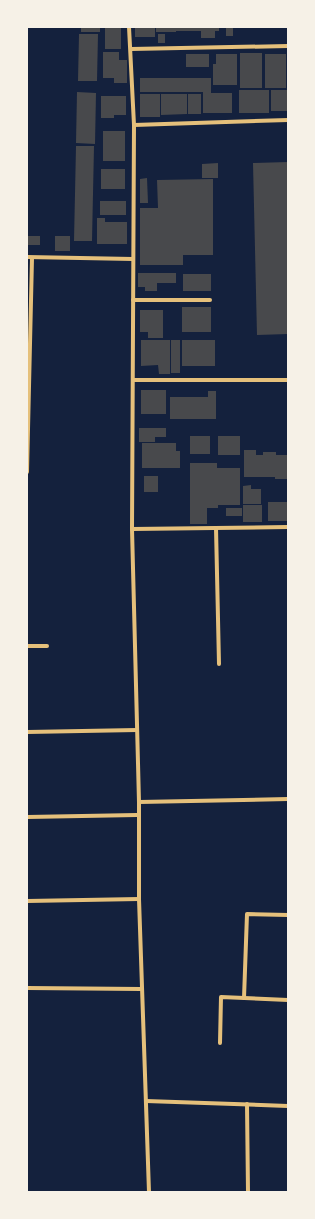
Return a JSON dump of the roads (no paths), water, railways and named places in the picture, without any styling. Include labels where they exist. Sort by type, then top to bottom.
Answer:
[{"type":"street","points":[[129,27],[134,125],[132,529],[139,802],[141,989],[148,1192]]},
{"type":"street","points":[[131,49],[288,46]]},
{"type":"street","points":[[134,125],[288,120]]},
{"type":"street","points":[[27,472],[29,257],[133,259]]},
{"type":"street","points":[[133,300],[210,300]]},
{"type":"street","points":[[133,380],[288,380]]},
{"type":"street","points":[[132,529],[288,527]]},
{"type":"street","points":[[216,528],[219,664]]},
{"type":"street","points":[[27,646],[47,646]]},
{"type":"street","points":[[27,732],[137,730]]},
{"type":"street","points":[[139,802],[288,799]]},
{"type":"street","points":[[27,817],[138,815]]},
{"type":"street","points":[[27,901],[139,899]]},
{"type":"street","points":[[244,998],[247,914],[288,915]]},
{"type":"street","points":[[27,988],[141,989]]},
{"type":"street","points":[[220,1043],[221,997],[288,1000]]},
{"type":"street","points":[[146,1101],[288,1106]]},
{"type":"street","points":[[247,1104],[248,1192]]}]
